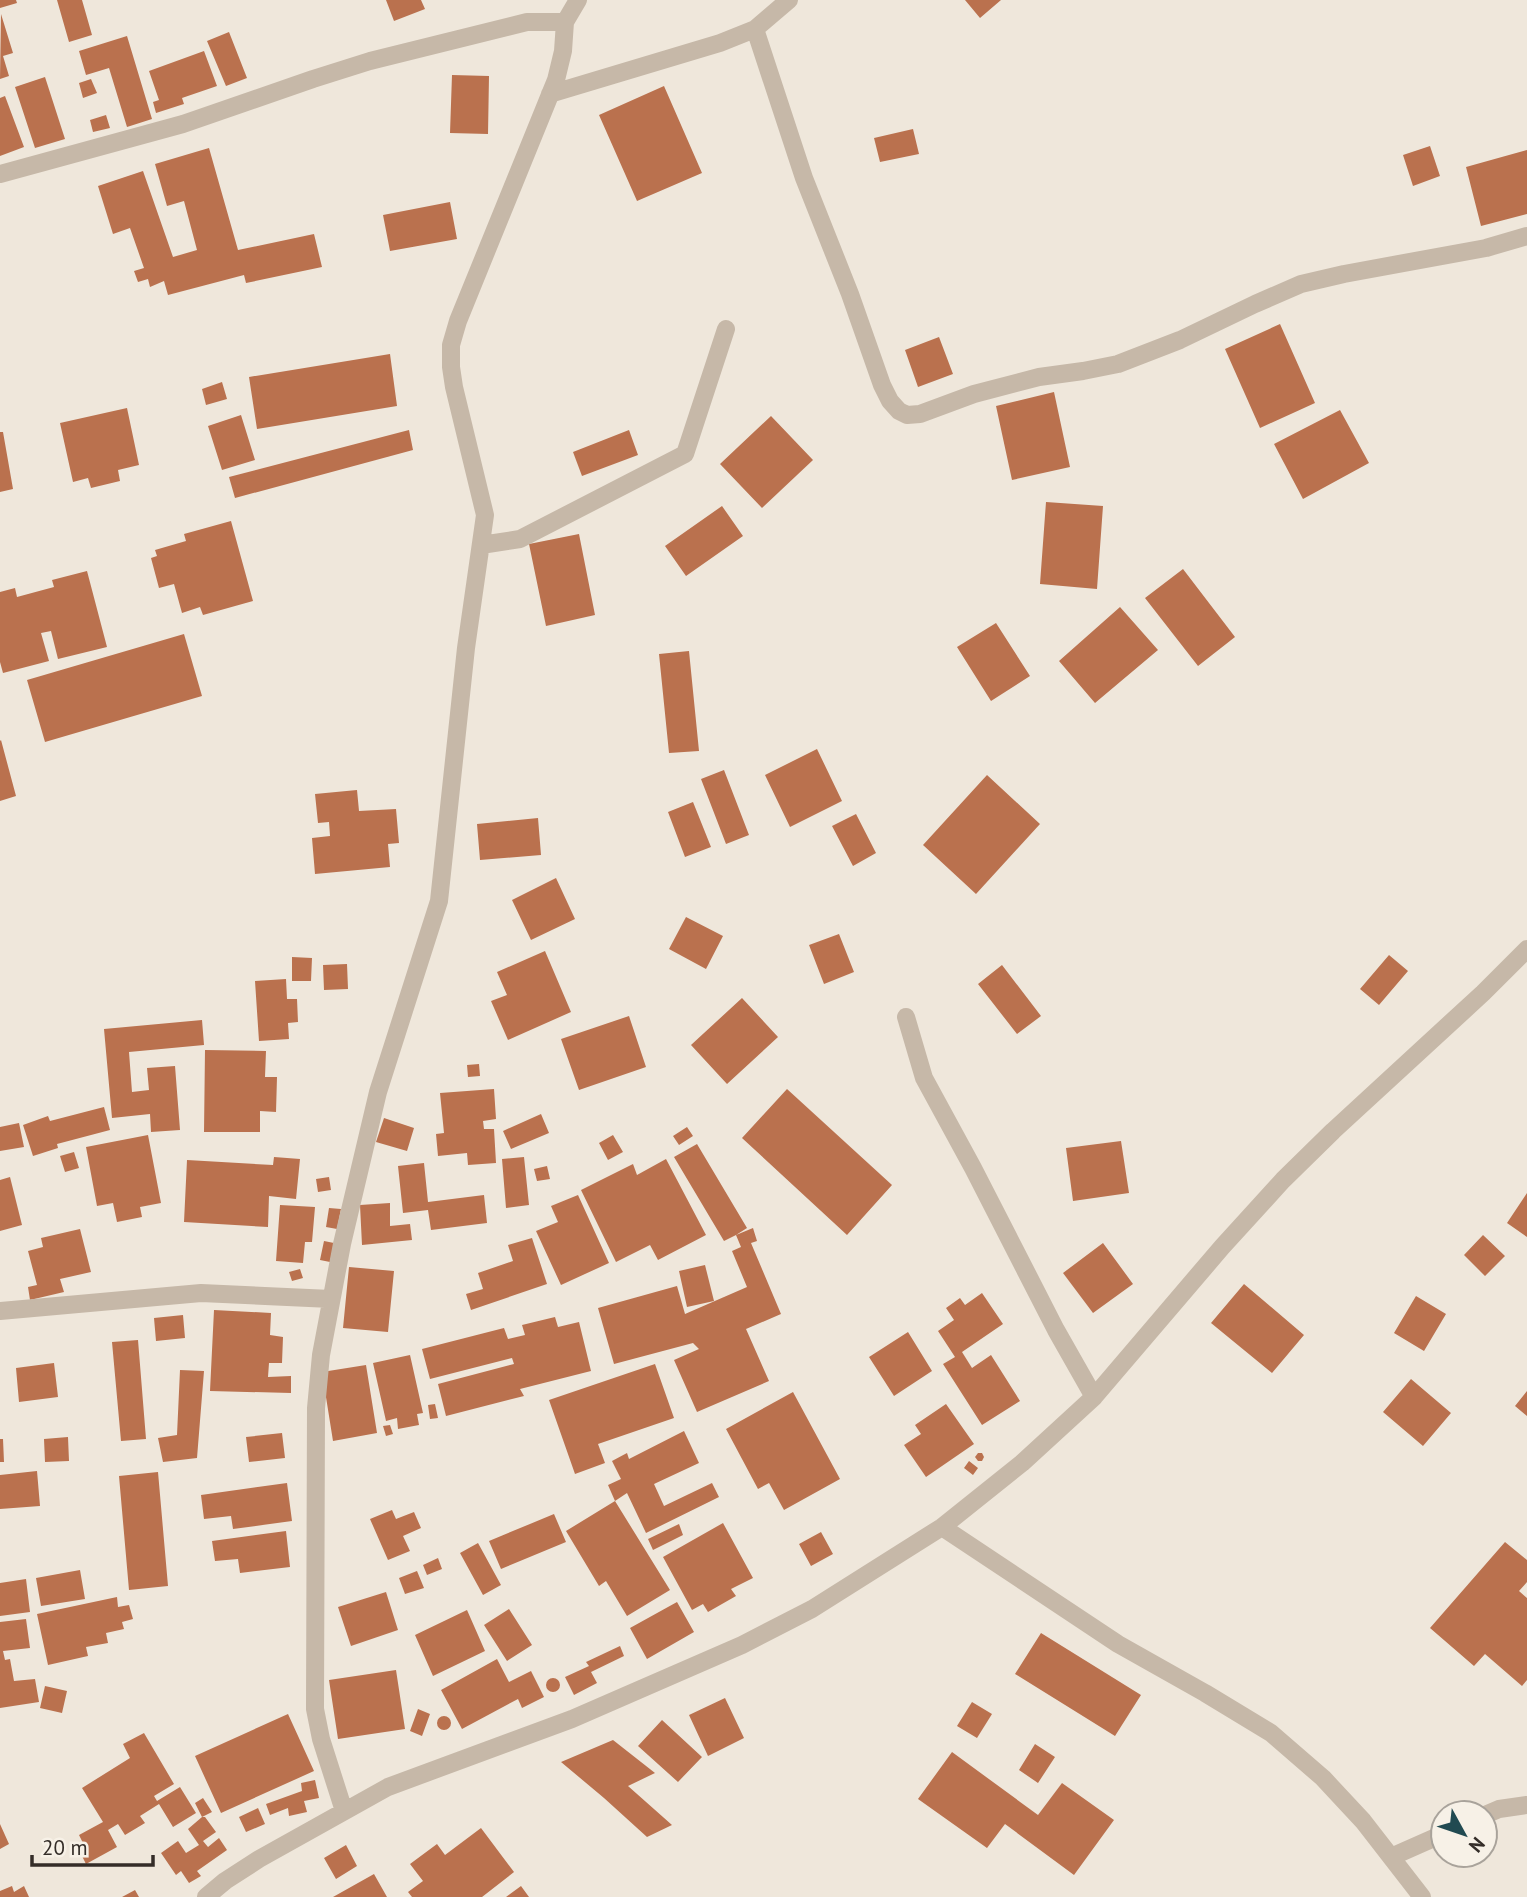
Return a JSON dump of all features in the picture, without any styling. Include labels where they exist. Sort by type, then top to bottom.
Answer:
[{"type":"street","points":[[344,1811],[321,1738],[315,1709],[316,1408],[321,1354],[378,1092],[439,901],[464,661],[485,515],[454,387],[452,345],[468,294],[556,80],[563,51],[565,22],[578,0]]},
{"type":"street","points":[[550,94],[720,43],[755,29],[789,0]]},
{"type":"street","points":[[0,174],[183,124],[370,61],[527,22],[565,22]]},
{"type":"street","points":[[755,29],[804,178],[850,294],[882,385],[890,401],[907,415],[920,414],[975,394],[1040,377],[1118,364],[1181,340],[1301,285],[1344,274],[1486,248],[1527,236]]},
{"type":"street","points":[[481,545],[520,539],[685,454],[726,329]]},
{"type":"street","points":[[206,1897],[259,1858],[388,1787],[572,1719],[743,1645],[811,1609],[942,1527],[1022,1463],[1094,1397],[1283,1180],[1483,993],[1527,948]]},
{"type":"street","points":[[906,1017],[924,1078],[1056,1331],[1094,1397]]},
{"type":"street","points":[[0,1311],[201,1293],[331,1299]]},
{"type":"street","points":[[942,1527],[1118,1644],[1271,1733],[1323,1779],[1363,1821],[1422,1897]]},
{"type":"street","points":[[1499,1808],[1527,1805]]},
{"type":"street","points":[[1391,1857],[1429,1840]]},
{"type":"building","points":[[0,0],[16,0],[17,3],[0,8]]},
{"type":"building","points":[[57,0],[82,0],[92,35],[69,42]]},
{"type":"building","points":[[386,0],[421,0],[425,9],[394,21]]},
{"type":"building","points":[[965,0],[1001,0],[980,18]]},
{"type":"building","points":[[1,14],[13,53],[3,56],[9,76],[0,79]]},
{"type":"building","points":[[229,32],[247,78],[226,86],[207,41]]},
{"type":"building","points":[[127,36],[152,119],[127,127],[109,68],[86,75],[79,51]]},
{"type":"building","points":[[204,51],[217,86],[182,98],[184,104],[156,113],[153,102],[159,100],[149,71]]},
{"type":"building","points":[[452,75],[489,76],[488,134],[450,133]]},
{"type":"building","points":[[45,77],[65,139],[35,148],[15,87]]},
{"type":"building","points":[[91,79],[97,93],[83,98],[79,83]]},
{"type":"building","points":[[664,86],[702,173],[637,201],[599,115]]},
{"type":"building","points":[[5,96],[24,147],[0,156],[0,98]]},
{"type":"building","points":[[106,115],[110,128],[93,132],[90,120]]},
{"type":"building","points":[[913,129],[919,154],[880,162],[874,138]]},
{"type":"building","points":[[1430,146],[1440,176],[1413,186],[1403,155]]},
{"type":"building","points":[[209,148],[238,250],[314,234],[322,267],[246,283],[244,275],[168,295],[164,281],[150,287],[148,279],[138,282],[134,271],[144,268],[130,228],[113,234],[98,186],[143,171],[173,257],[197,250],[184,201],[167,206],[155,164]]},
{"type":"building","points":[[1527,150],[1527,214],[1481,226],[1466,167]]},
{"type":"building","points":[[450,202],[457,239],[390,251],[383,215]]},
{"type":"building","points":[[1280,324],[1315,403],[1260,428],[1225,349]]},
{"type":"building","points":[[939,337],[953,374],[918,387],[905,350]]},
{"type":"building","points":[[390,354],[397,406],[257,429],[249,377]]},
{"type":"building","points":[[222,382],[227,399],[206,405],[202,389]]},
{"type":"building","points":[[1054,392],[1070,467],[1012,480],[996,406]]},
{"type":"building","points":[[127,408],[139,465],[118,470],[120,481],[91,488],[88,478],[73,482],[60,423]]},
{"type":"building","points":[[1340,410],[1369,463],[1303,499],[1274,444]]},
{"type":"building","points":[[241,415],[255,460],[222,470],[208,426]]},
{"type":"building","points":[[771,416],[813,460],[762,508],[720,464]]},
{"type":"building","points":[[409,430],[413,450],[235,498],[229,477]]},
{"type":"building","points":[[629,430],[638,455],[582,476],[573,452]]},
{"type":"building","points":[[0,432],[3,432],[13,489],[0,492]]},
{"type":"building","points":[[1046,502],[1103,506],[1097,589],[1040,584]]},
{"type":"building","points":[[722,506],[743,536],[686,576],[665,546]]},
{"type":"building","points":[[231,521],[253,601],[203,615],[200,607],[182,613],[174,584],[159,588],[151,558],[157,556],[155,550],[186,541],[184,534]]},
{"type":"building","points":[[579,534],[595,615],[546,626],[529,544]]},
{"type":"building","points":[[1183,569],[1235,637],[1198,666],[1145,598]]},
{"type":"building","points":[[87,571],[107,647],[58,659],[51,631],[41,633],[49,661],[3,673],[0,662],[0,592],[15,588],[17,597],[54,587],[52,580]]},
{"type":"building","points":[[1120,607],[1158,650],[1095,703],[1059,661]]},
{"type":"building","points":[[996,623],[1030,676],[991,701],[957,647]]},
{"type":"building","points":[[184,634],[202,696],[45,742],[27,680]]},
{"type":"building","points":[[689,651],[699,751],[669,753],[659,654]]},
{"type":"building","points":[[0,741],[16,796],[0,801]]},
{"type":"building","points":[[817,749],[842,801],[790,827],[765,775]]},
{"type":"building","points":[[724,770],[749,835],[726,844],[701,779]]},
{"type":"building","points":[[987,775],[1040,824],[976,894],[923,845]]},
{"type":"building","points":[[357,790],[359,811],[396,809],[399,843],[388,844],[390,867],[315,874],[312,838],[330,836],[329,822],[318,823],[315,794]]},
{"type":"building","points":[[693,802],[711,847],[685,857],[668,812]]},
{"type":"building","points":[[856,814],[876,853],[853,866],[832,826]]},
{"type":"building","points":[[538,818],[541,855],[480,860],[477,824]]},
{"type":"building","points":[[556,878],[575,919],[531,940],[512,900]]},
{"type":"building","points":[[686,917],[723,936],[706,969],[669,949]]},
{"type":"building","points":[[839,934],[854,972],[824,984],[809,945]]},
{"type":"building","points":[[545,951],[571,1012],[508,1040],[491,1001],[507,995],[497,972]]},
{"type":"building","points":[[1389,955],[1408,971],[1379,1005],[1360,989]]},
{"type":"building","points":[[292,957],[312,958],[311,981],[292,981]]},
{"type":"building","points":[[347,964],[348,989],[324,990],[323,965]]},
{"type":"building","points":[[1002,965],[1041,1016],[1017,1034],[978,984]]},
{"type":"building","points":[[286,979],[287,999],[297,999],[298,1022],[288,1023],[289,1039],[259,1041],[255,981]]},
{"type":"building","points":[[742,998],[778,1037],[727,1084],[691,1045]]},
{"type":"building","points":[[629,1016],[646,1067],[579,1090],[561,1039]]},
{"type":"building","points":[[202,1020],[204,1045],[129,1052],[132,1092],[149,1090],[147,1068],[175,1066],[180,1130],[151,1132],[150,1114],[112,1118],[104,1029]]},
{"type":"building","points":[[205,1050],[266,1051],[265,1077],[277,1077],[276,1112],[260,1111],[260,1132],[204,1132]]},
{"type":"building","points":[[479,1064],[480,1076],[468,1077],[467,1065]]},
{"type":"building","points":[[494,1089],[496,1119],[483,1121],[484,1129],[494,1129],[496,1163],[468,1165],[467,1153],[438,1156],[436,1134],[444,1133],[440,1093]]},
{"type":"building","points":[[787,1089],[892,1185],[847,1235],[742,1138]]},
{"type":"building","points":[[104,1107],[110,1130],[57,1144],[58,1148],[33,1156],[23,1125],[48,1116],[50,1121]]},
{"type":"building","points":[[541,1114],[549,1133],[511,1149],[503,1131]]},
{"type":"building","points":[[384,1118],[414,1128],[407,1151],[376,1142]]},
{"type":"building","points":[[19,1123],[24,1147],[0,1151],[0,1127]]},
{"type":"building","points":[[687,1127],[693,1136],[679,1145],[673,1136]]},
{"type":"building","points":[[148,1135],[161,1203],[140,1207],[142,1217],[117,1222],[113,1203],[97,1206],[86,1147]]},
{"type":"building","points":[[613,1135],[623,1152],[608,1160],[599,1143]]},
{"type":"building","points":[[1121,1141],[1129,1193],[1073,1201],[1066,1148]]},
{"type":"building","points":[[697,1144],[747,1228],[724,1241],[674,1157]]},
{"type":"building","points":[[74,1152],[79,1168],[65,1172],[60,1156]]},
{"type":"building","points":[[274,1157],[300,1159],[296,1199],[269,1196],[268,1227],[184,1222],[187,1160],[273,1165]]},
{"type":"building","points":[[524,1157],[529,1205],[506,1208],[502,1159]]},
{"type":"building","points":[[666,1159],[706,1235],[658,1260],[650,1245],[616,1262],[581,1190],[633,1164],[637,1175]]},
{"type":"building","points":[[424,1163],[428,1202],[484,1195],[487,1223],[431,1230],[428,1210],[403,1213],[398,1166]]},
{"type":"building","points":[[547,1166],[550,1179],[537,1181],[534,1169]]},
{"type":"building","points":[[10,1177],[22,1225],[0,1231],[0,1180]]},
{"type":"building","points":[[329,1177],[331,1190],[318,1192],[316,1179]]},
{"type":"building","points":[[1527,1193],[1527,1237],[1507,1223]]},
{"type":"building","points":[[578,1195],[609,1263],[561,1285],[536,1231],[558,1222],[551,1206]]},
{"type":"building","points":[[390,1203],[390,1226],[410,1224],[412,1240],[362,1245],[360,1205]]},
{"type":"building","points":[[280,1205],[315,1207],[312,1242],[305,1242],[303,1263],[276,1261]]},
{"type":"building","points":[[329,1208],[341,1209],[337,1229],[326,1227]]},
{"type":"building","points":[[753,1228],[757,1241],[751,1243],[781,1314],[746,1329],[769,1381],[697,1412],[674,1360],[699,1349],[693,1343],[614,1364],[598,1308],[677,1286],[685,1314],[747,1287],[732,1251],[741,1247],[736,1235]]},
{"type":"building","points":[[80,1229],[91,1272],[60,1279],[64,1292],[30,1300],[28,1287],[37,1285],[28,1251],[43,1247],[41,1238]]},
{"type":"building","points":[[1483,1235],[1505,1256],[1485,1276],[1464,1255]]},
{"type":"building","points":[[532,1238],[547,1284],[471,1310],[466,1294],[483,1289],[478,1273],[513,1261],[508,1245]]},
{"type":"building","points":[[324,1241],[334,1243],[330,1262],[320,1260]]},
{"type":"building","points":[[1103,1243],[1133,1284],[1093,1313],[1063,1273]]},
{"type":"building","points":[[705,1265],[714,1301],[687,1307],[679,1271]]},
{"type":"building","points":[[349,1267],[394,1271],[388,1332],[343,1328]]},
{"type":"building","points":[[300,1269],[303,1278],[292,1281],[289,1272]]},
{"type":"building","points":[[1244,1284],[1304,1335],[1272,1373],[1211,1323]]},
{"type":"building","points":[[982,1293],[1003,1324],[962,1352],[972,1368],[991,1355],[1020,1401],[982,1425],[943,1364],[955,1357],[938,1331],[954,1320],[946,1308],[960,1298],[965,1305]]},
{"type":"building","points":[[1416,1296],[1446,1314],[1424,1351],[1394,1333]]},
{"type":"building","points":[[214,1310],[271,1313],[270,1335],[283,1337],[282,1363],[269,1363],[268,1377],[291,1376],[291,1393],[210,1391]]},
{"type":"building","points":[[183,1315],[185,1338],[156,1341],[154,1318]]},
{"type":"building","points":[[555,1317],[558,1327],[579,1322],[591,1371],[520,1389],[524,1396],[446,1416],[438,1384],[514,1364],[512,1358],[430,1379],[422,1349],[504,1328],[508,1339],[525,1335],[522,1325]]},
{"type":"building","points":[[908,1332],[932,1371],[894,1396],[869,1357]]},
{"type":"building","points":[[138,1340],[146,1439],[121,1441],[112,1342]]},
{"type":"building","points":[[410,1355],[423,1413],[417,1414],[419,1425],[398,1429],[397,1418],[386,1421],[373,1363]]},
{"type":"building","points":[[54,1363],[58,1397],[19,1402],[16,1368]]},
{"type":"building","points":[[655,1364],[674,1418],[598,1444],[605,1463],[575,1474],[549,1400]]},
{"type":"building","points":[[366,1365],[377,1433],[333,1441],[322,1372]]},
{"type":"building","points":[[180,1370],[204,1371],[197,1458],[163,1462],[158,1438],[177,1435]]},
{"type":"building","points":[[1411,1379],[1451,1413],[1423,1446],[1383,1412]]},
{"type":"building","points":[[1527,1391],[1527,1416],[1515,1406]]},
{"type":"building","points":[[793,1392],[840,1479],[784,1510],[769,1483],[758,1489],[726,1429]]},
{"type":"building","points":[[435,1404],[438,1418],[430,1419],[428,1405]]},
{"type":"building","points":[[946,1404],[974,1444],[926,1477],[904,1445],[921,1434],[915,1425]]},
{"type":"building","points":[[390,1425],[393,1434],[386,1436],[383,1426]]},
{"type":"building","points":[[684,1431],[699,1463],[654,1484],[664,1506],[712,1483],[719,1497],[646,1533],[627,1493],[615,1501],[608,1485],[621,1479],[612,1461],[627,1453],[629,1459]]},
{"type":"building","points":[[282,1433],[285,1458],[249,1462],[246,1437]]},
{"type":"building","points":[[68,1437],[69,1461],[45,1462],[44,1439]]},
{"type":"building","points":[[0,1439],[3,1439],[4,1462],[0,1462]]},
{"type":"building","points":[[982,1453],[984,1457],[982,1461],[975,1457]]},
{"type":"building","points":[[969,1461],[978,1468],[973,1475],[964,1468]]},
{"type":"building","points":[[37,1471],[40,1506],[0,1509],[0,1475]]},
{"type":"building","points":[[158,1472],[168,1586],[129,1590],[119,1476]]},
{"type":"building","points":[[287,1483],[292,1521],[233,1529],[231,1516],[204,1519],[201,1495]]},
{"type":"building","points":[[615,1501],[670,1590],[627,1616],[606,1581],[599,1586],[566,1531]]},
{"type":"building","points":[[392,1510],[396,1519],[414,1512],[421,1528],[403,1536],[410,1551],[388,1560],[370,1519]]},
{"type":"building","points":[[554,1514],[566,1542],[501,1569],[489,1541]]},
{"type":"building","points":[[723,1523],[753,1578],[731,1589],[736,1596],[708,1612],[703,1604],[692,1610],[663,1557]]},
{"type":"building","points":[[679,1524],[683,1535],[653,1550],[648,1539]]},
{"type":"building","points":[[286,1531],[290,1567],[240,1573],[238,1559],[215,1561],[212,1541]]},
{"type":"building","points":[[821,1532],[833,1554],[811,1566],[799,1544]]},
{"type":"building","points":[[1505,1542],[1527,1560],[1527,1582],[1519,1591],[1527,1598],[1527,1680],[1522,1686],[1485,1654],[1474,1666],[1430,1628]]},
{"type":"building","points":[[478,1543],[501,1585],[483,1595],[460,1553]]},
{"type":"building","points":[[438,1558],[442,1569],[427,1575],[423,1565]]},
{"type":"building","points":[[80,1570],[85,1599],[41,1606],[36,1578]]},
{"type":"building","points":[[417,1571],[424,1588],[405,1594],[399,1578]]},
{"type":"building","points":[[26,1579],[30,1612],[0,1616],[0,1583]]},
{"type":"building","points":[[386,1592],[398,1630],[351,1646],[338,1607]]},
{"type":"building","points":[[117,1597],[118,1607],[129,1605],[133,1619],[122,1622],[124,1629],[106,1633],[108,1643],[86,1647],[88,1656],[48,1665],[37,1614]]},
{"type":"building","points":[[677,1602],[694,1632],[647,1659],[630,1628]]},
{"type":"building","points":[[509,1609],[532,1645],[507,1661],[484,1625]]},
{"type":"building","points":[[467,1610],[485,1651],[433,1676],[415,1635]]},
{"type":"building","points":[[26,1619],[30,1648],[3,1651],[5,1660],[10,1659],[14,1681],[35,1679],[39,1702],[0,1708],[0,1622]]},
{"type":"building","points":[[1041,1633],[1141,1695],[1115,1736],[1015,1674]]},
{"type":"building","points":[[620,1646],[624,1656],[591,1672],[597,1683],[574,1695],[565,1677],[589,1666],[586,1662]]},
{"type":"building","points":[[497,1659],[509,1682],[531,1671],[544,1697],[522,1708],[518,1699],[462,1729],[441,1690]]},
{"type":"building","points":[[396,1670],[405,1729],[338,1739],[329,1680]]},
{"type":"building","points":[[553,1678],[558,1680],[558,1690],[553,1692],[548,1690],[546,1685],[548,1680]]},
{"type":"building","points":[[45,1686],[67,1691],[62,1713],[40,1708]]},
{"type":"building","points":[[725,1698],[744,1738],[708,1756],[689,1715]]},
{"type":"building","points":[[972,1702],[992,1714],[977,1738],[957,1726]]},
{"type":"building","points":[[418,1709],[430,1714],[422,1736],[410,1731]]},
{"type":"building","points":[[288,1714],[314,1771],[221,1813],[195,1756]]},
{"type":"building","points":[[441,1716],[447,1716],[451,1723],[447,1730],[441,1730],[437,1726],[437,1720]]},
{"type":"building","points":[[662,1720],[702,1757],[678,1782],[638,1746]]},
{"type":"building","points":[[144,1733],[174,1784],[154,1796],[157,1801],[180,1787],[196,1813],[173,1827],[159,1804],[140,1816],[145,1823],[125,1835],[118,1824],[108,1830],[117,1847],[86,1864],[80,1852],[86,1849],[79,1835],[103,1822],[82,1788],[130,1758],[123,1744]]},
{"type":"building","points":[[613,1740],[655,1773],[628,1786],[672,1825],[647,1837],[561,1762]]},
{"type":"building","points":[[1035,1744],[1055,1757],[1038,1783],[1019,1770]]},
{"type":"building","points":[[952,1752],[1038,1815],[1062,1783],[1114,1820],[1074,1875],[1005,1824],[987,1848],[918,1799]]},
{"type":"building","points":[[315,1780],[319,1798],[304,1801],[307,1812],[289,1816],[288,1808],[270,1815],[266,1804],[302,1791],[301,1783]]},
{"type":"building","points":[[203,1798],[212,1812],[202,1817],[195,1803]]},
{"type":"building","points":[[258,1808],[265,1824],[246,1832],[239,1817]]},
{"type":"building","points":[[205,1817],[216,1832],[203,1841],[208,1847],[219,1838],[227,1850],[197,1871],[201,1876],[189,1883],[181,1871],[176,1875],[161,1853],[178,1841],[186,1853],[199,1845],[188,1829]]},
{"type":"building","points":[[0,1824],[9,1844],[0,1849]]},
{"type":"building","points":[[481,1828],[514,1872],[482,1897],[412,1897],[408,1892],[423,1881],[410,1864],[437,1844],[445,1855]]},
{"type":"building","points":[[346,1845],[357,1866],[336,1879],[324,1858]]},
{"type":"building","points":[[374,1874],[387,1897],[333,1897]]},
{"type":"building","points":[[12,1886],[14,1892],[24,1886],[29,1897],[0,1897],[0,1891]]},
{"type":"building","points":[[521,1886],[529,1897],[506,1897]]},
{"type":"building","points":[[135,1890],[139,1897],[122,1897]]}]
